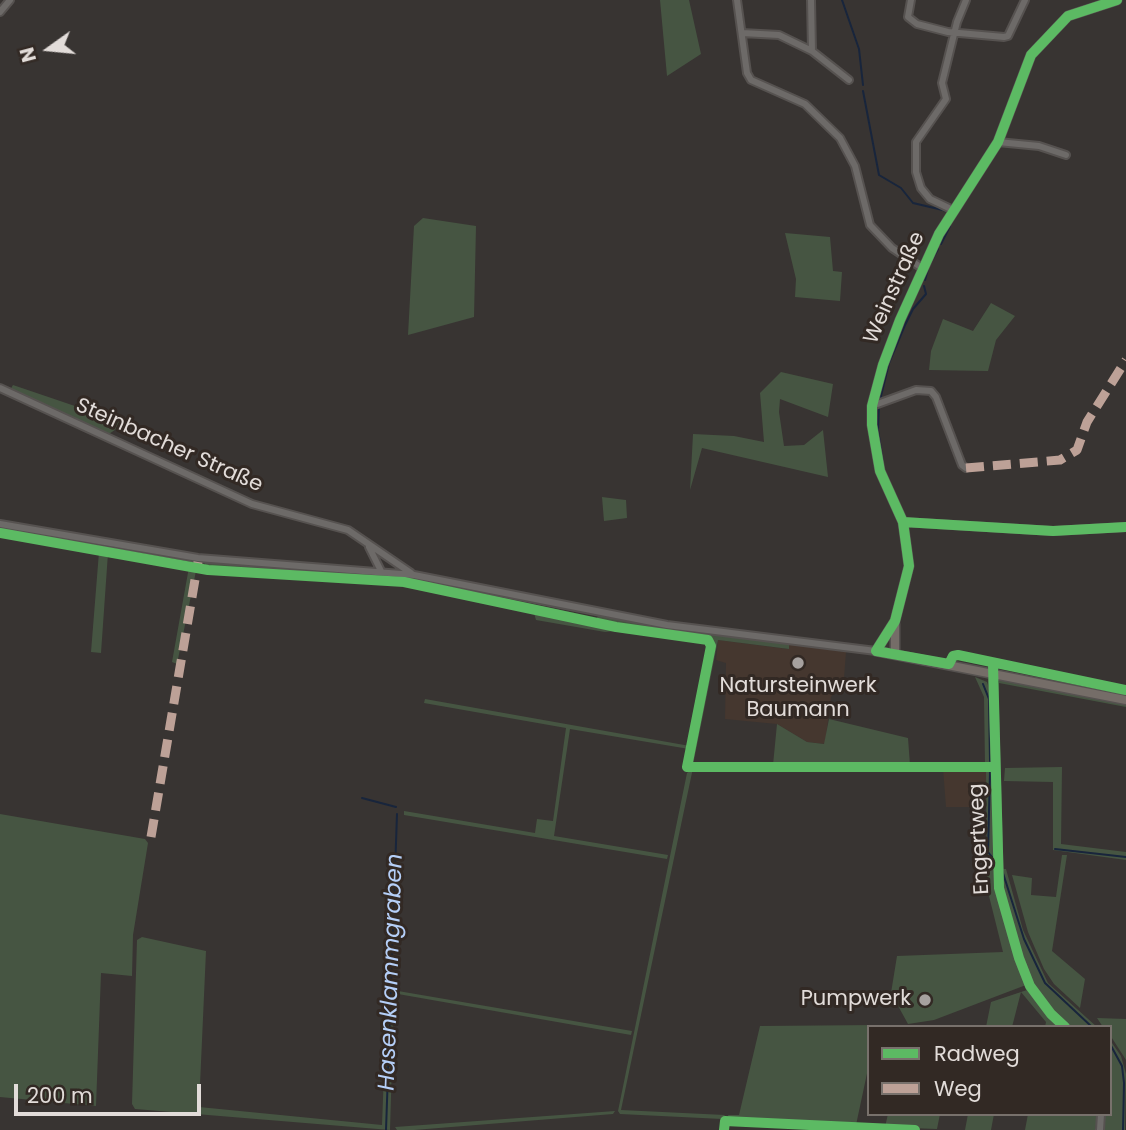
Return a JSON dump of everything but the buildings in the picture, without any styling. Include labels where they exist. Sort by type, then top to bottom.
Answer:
[{"type":"main road","name":"Weinstraße","points":[[895,654],[895,621],[909,566],[903,522],[880,471],[872,425],[886,355],[922,268],[953,210],[998,142],[1023,72],[1043,40],[1068,16],[1117,0]]},
{"type":"main road","name":"Weinstraße","points":[[876,651],[895,621]]},
{"type":"main road","points":[[876,651],[1126,700]]},
{"type":"street","points":[[0,12],[10,0]]},
{"type":"street","points":[[737,0],[747,73],[751,80],[805,104],[840,138],[855,166],[870,225],[892,248],[922,268]]},
{"type":"street","points":[[811,0],[813,51]]},
{"type":"street","points":[[911,0],[908,17],[917,24],[955,33],[1008,36],[1025,0]]},
{"type":"street","points":[[953,210],[930,199],[921,188],[916,172],[916,142],[946,99],[942,83],[966,0]]},
{"type":"street","points":[[742,33],[779,35],[813,51],[849,80]]},
{"type":"street","points":[[998,142],[1039,146],[1066,155]]},
{"type":"street","name":"Steinbacher Straße","points":[[0,388],[252,504],[348,530],[414,575]]},
{"type":"street","points":[[877,406],[916,390],[931,391],[966,468]]},
{"type":"street","points":[[903,522],[1053,531],[1126,527]]},
{"type":"street","points":[[0,524],[188,557],[414,575],[694,629],[876,651]]},
{"type":"street","points":[[366,543],[381,571]]},
{"type":"street","name":"Engertweg","points":[[993,673],[999,888],[1030,986],[1043,1005],[1063,1025]]},
{"type":"shaded area","points":[[718,640],[788,649],[789,644],[846,652],[844,678],[831,697],[825,744],[807,742],[777,724],[725,719],[726,663],[716,660]]},
{"type":"shaded area","points":[[943,768],[986,769],[986,807],[946,807]]},
{"type":"green space","points":[[660,0],[689,0],[701,54],[667,76]]},
{"type":"green space","points":[[423,218],[476,226],[474,317],[408,335],[414,226]]},
{"type":"green space","points":[[785,233],[830,237],[833,271],[842,272],[840,301],[795,297],[796,279]]},
{"type":"green space","points":[[991,303],[1015,316],[996,340],[988,371],[929,370],[931,351],[943,319],[973,331]]},
{"type":"green space","points":[[781,372],[833,384],[828,417],[780,399],[779,412],[784,446],[804,445],[823,430],[828,477],[702,448],[690,490],[693,434],[734,436],[764,442],[760,393]]},
{"type":"green space","points":[[13,385],[125,423],[106,436],[10,390]]},
{"type":"green space","points":[[602,497],[626,500],[627,518],[604,521]]},
{"type":"green space","points":[[99,552],[108,553],[101,653],[91,652]]},
{"type":"green space","points":[[205,563],[406,577],[584,615],[401,580],[215,569],[204,568]]},
{"type":"green space","points":[[189,567],[196,571],[177,664],[172,662]]},
{"type":"green space","points":[[533,610],[623,630],[605,632],[536,620]]},
{"type":"green space","points":[[598,616],[789,644],[789,649],[718,640],[693,765],[689,762],[713,648],[712,639],[610,624],[596,619]]},
{"type":"green space","points":[[975,677],[987,682],[991,694],[991,764],[985,765],[984,697]]},
{"type":"green space","points":[[999,678],[1126,704],[1126,707],[999,683]]},
{"type":"green space","points":[[425,699],[690,746],[689,749],[570,729],[554,836],[668,855],[667,859],[404,815],[404,811],[535,833],[537,819],[553,821],[566,728],[424,703]]},
{"type":"green space","points":[[829,719],[908,738],[910,765],[773,765],[777,724],[807,742],[824,744]]},
{"type":"green space","points":[[1062,767],[1061,844],[1126,852],[1126,860],[1053,850],[1053,782],[1004,781],[1005,768]]},
{"type":"green space","points":[[693,768],[621,1110],[725,1115],[722,1119],[620,1114],[618,1111],[687,773]]},
{"type":"green space","points":[[986,769],[993,772],[996,885],[1026,985],[934,1020],[908,1024],[891,993],[897,956],[1003,952],[987,888]]},
{"type":"green space","points":[[0,814],[145,839],[148,843],[133,935],[132,976],[101,973],[96,1106],[0,1097]]},
{"type":"green space","points":[[1062,855],[1067,855],[1052,951],[1085,979],[1080,1008],[1054,984],[1044,969],[1028,932],[1012,875],[1032,878],[1031,895],[1056,897]]},
{"type":"green space","points":[[999,869],[1006,869],[1023,930],[1048,983],[1095,1025],[1067,1025],[1039,996],[1021,960]]},
{"type":"green space","points":[[142,937],[206,951],[199,1107],[382,1125],[387,993],[394,995],[390,1130],[135,1109],[132,1104],[137,940]]},
{"type":"green space","points":[[1027,990],[1060,1025],[1045,1025],[1046,1022],[1021,992]]},
{"type":"green space","points":[[398,991],[632,1031],[631,1035],[398,994]]},
{"type":"green space","points":[[1021,992],[1013,1025],[986,1025],[991,1002]]},
{"type":"green space","points":[[1097,1018],[1126,1019],[1126,1060],[1112,1038],[1112,1025],[1102,1025]]},
{"type":"green space","points":[[867,1025],[867,1073],[856,1125],[729,1118],[728,1115],[739,1115],[760,1026]]},
{"type":"green space","points":[[1112,1043],[1121,1056],[1126,1074],[1125,1130],[1101,1130],[1103,1116],[1112,1116]]},
{"type":"green space","points":[[615,1111],[613,1114],[414,1130],[397,1130],[395,1127]]},
{"type":"green space","points":[[888,1116],[940,1116],[937,1129],[885,1127]]},
{"type":"green space","points":[[968,1116],[994,1116],[991,1130],[965,1130]]},
{"type":"green space","points":[[1028,1116],[1098,1116],[1095,1130],[1025,1130]]},
{"type":"waterway","points":[[842,0],[859,49],[863,85]]},
{"type":"waterway","points":[[863,91],[879,175],[901,188],[913,203],[947,211]]},
{"type":"waterway","points":[[941,244],[950,226]]},
{"type":"waterway","points":[[930,264],[938,249]]},
{"type":"waterway","points":[[925,280],[928,269]]},
{"type":"waterway","points":[[880,400],[889,363],[913,309],[926,294],[924,286]]},
{"type":"waterway","points":[[879,405],[878,430],[883,462]]},
{"type":"waterway","points":[[983,684],[989,699],[990,761]]},
{"type":"waterway","points":[[990,772],[988,852],[992,857]]},
{"type":"waterway","name":"Hasenklammgraben","points":[[362,798],[396,807]]},
{"type":"waterway","name":"Hasenklammgraben","points":[[386,1130],[397,814]]},
{"type":"waterway","points":[[1055,849],[1126,857]]},
{"type":"waterway","points":[[1002,870],[1024,939],[1045,983],[1090,1025]]},
{"type":"waterway","points":[[1112,1048],[1122,1066],[1123,1130]]},
{"type":"marked path","points":[[966,468],[1060,460],[1077,450],[1087,422],[1126,360]]},
{"type":"marked path","points":[[151,837],[198,562]]},
{"type":"cycle path","points":[[1117,0],[1068,16],[1031,55],[998,142],[939,234],[900,320],[883,365],[872,406],[872,425],[880,471],[903,522],[909,566],[895,621],[876,651],[949,664],[953,656],[958,655],[1126,690]]},
{"type":"cycle path","points":[[903,522],[1053,531],[1126,527]]},
{"type":"cycle path","points":[[0,533],[208,570],[404,582],[616,627],[708,640],[711,646],[687,767],[995,767]]},
{"type":"cycle path","points":[[993,664],[999,888],[1030,986],[1063,1025]]},
{"type":"cycle path","points":[[724,1130],[725,1121],[915,1130]]},
{"type":"place","name":"Natursteinwerk Baumann","points":[[798,663]]},
{"type":"place","name":"Pumpwerk","points":[[925,1000]]}]
